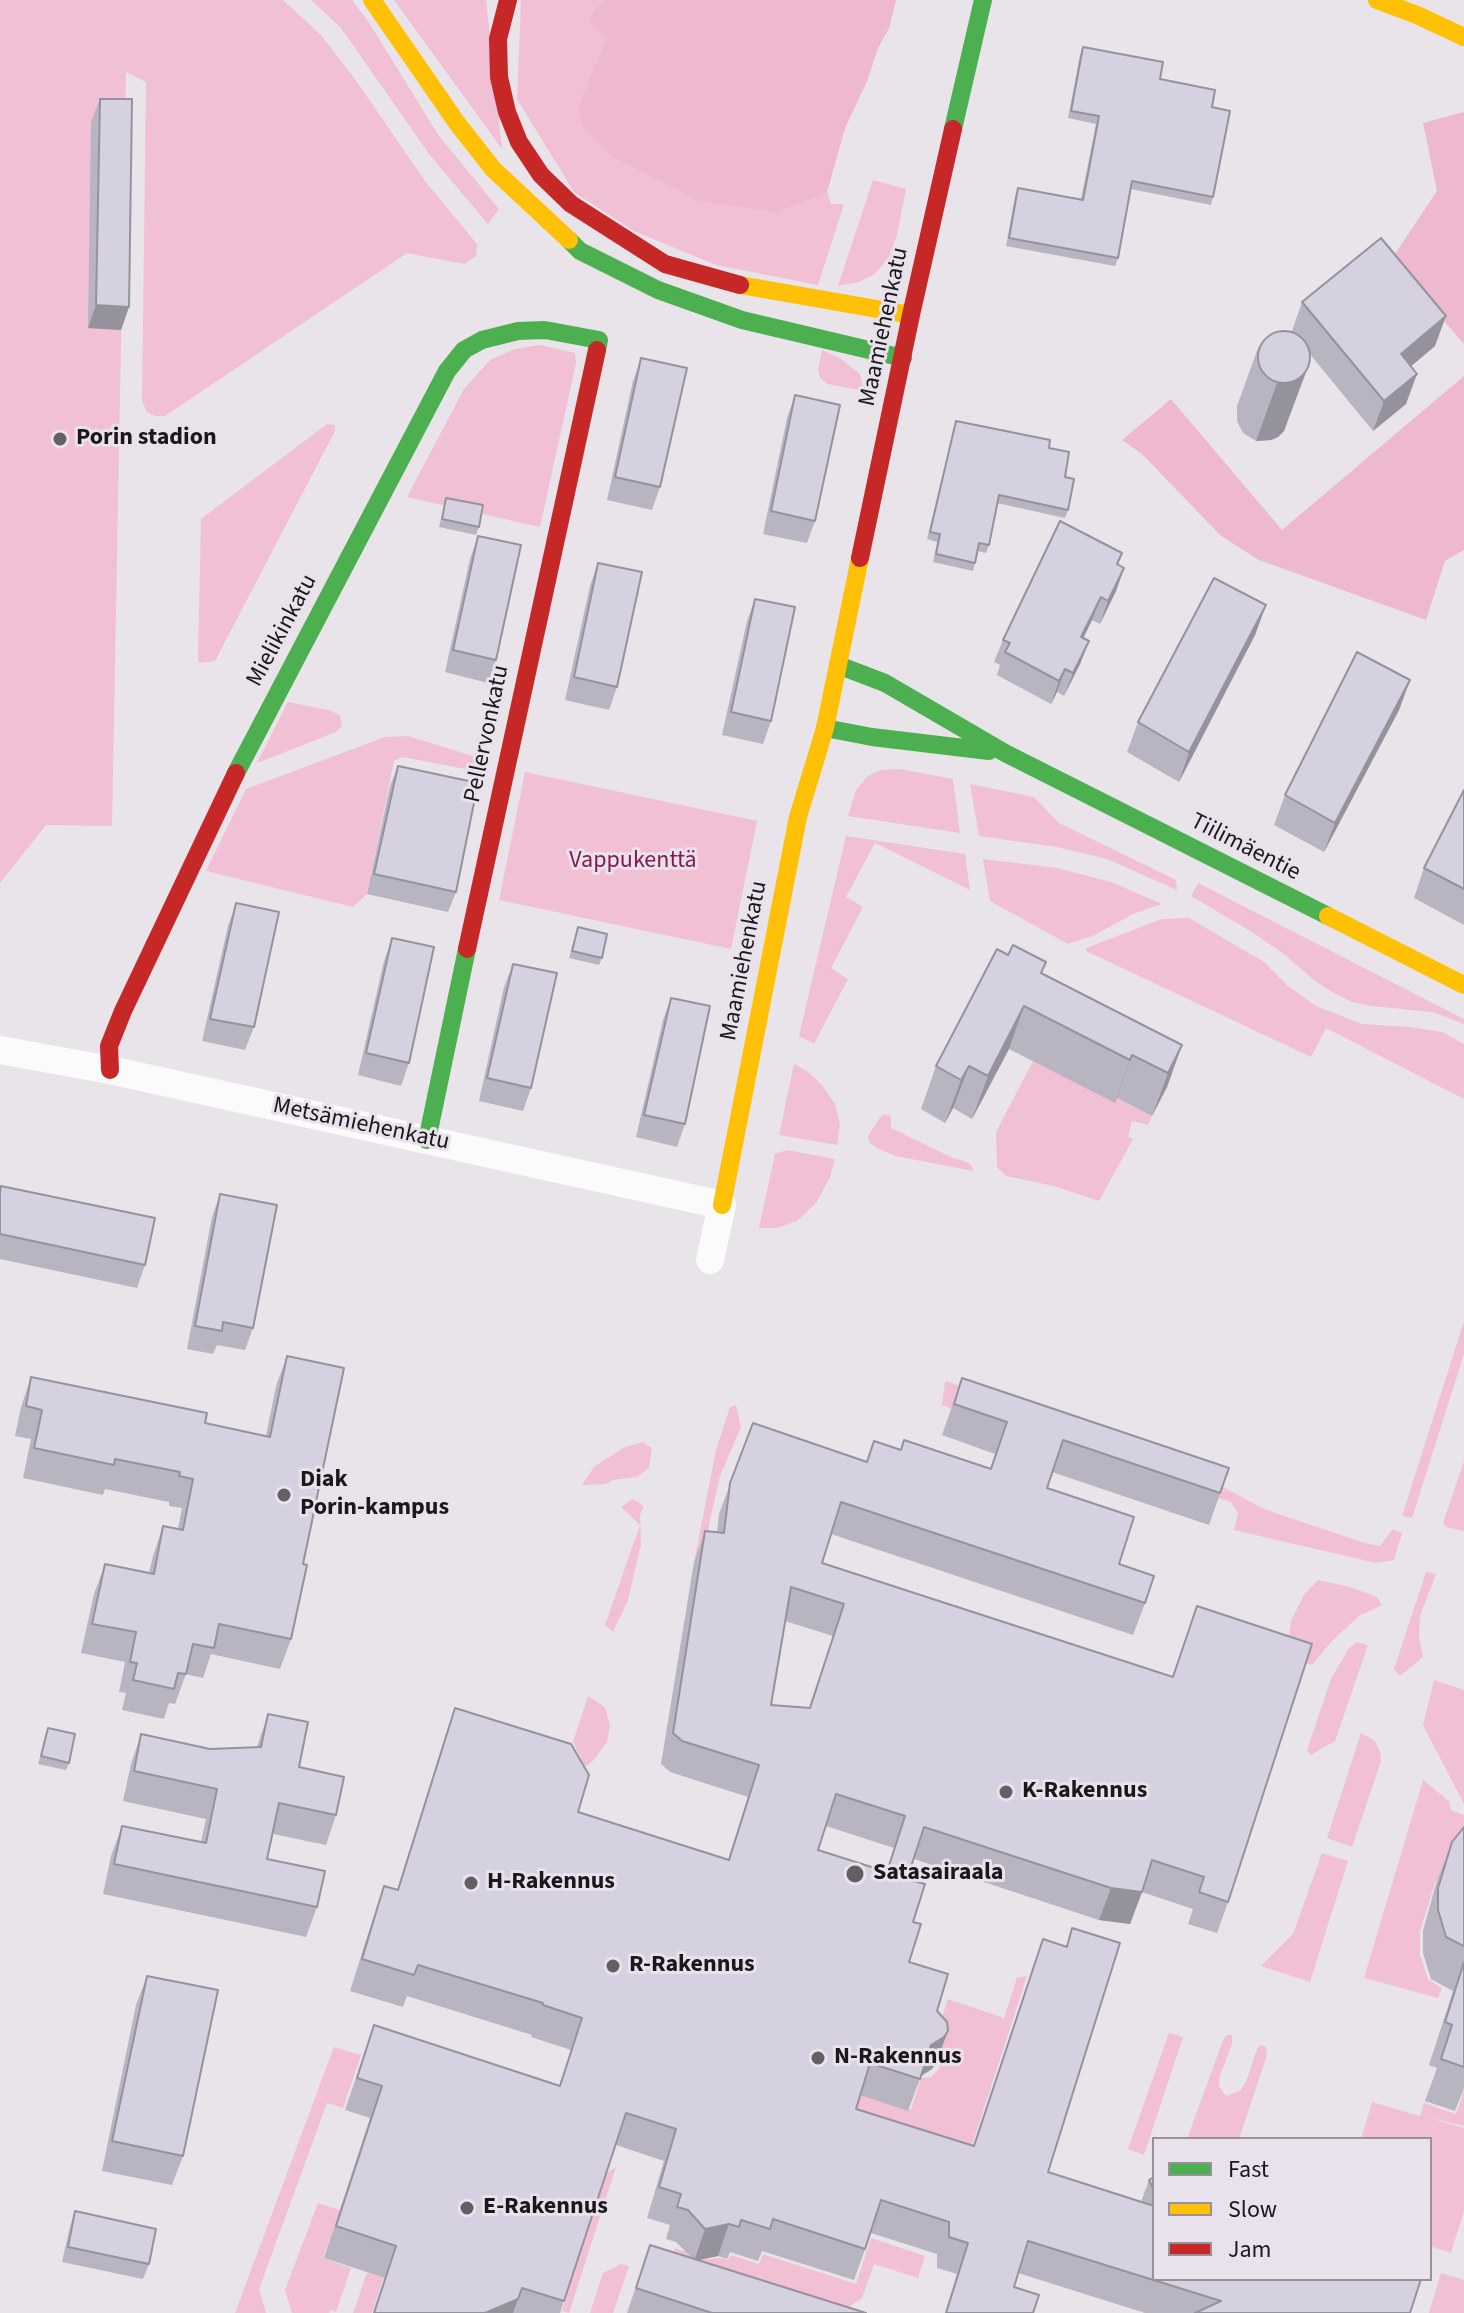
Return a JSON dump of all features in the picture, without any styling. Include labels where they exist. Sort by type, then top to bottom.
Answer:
[{"type":"main road","points":[[372,0],[457,123],[493,169],[580,251],[658,290],[742,320],[903,358]]},
{"type":"main road","points":[[508,0],[498,39],[499,77],[507,112],[519,142],[541,175],[571,204],[665,264],[749,288],[911,315]]},
{"type":"main road","name":"Maamiehenkatu","points":[[722,1205],[798,817],[825,728],[911,315],[983,0]]},
{"type":"main road","points":[[1377,0],[1464,37]]},
{"type":"main road","name":"Mielikinkatu","points":[[110,1070],[109,1046],[123,1011],[230,784],[447,371],[464,350],[482,340],[518,331],[545,330],[599,340]]},
{"type":"main road","name":"Pellervonkatu","points":[[427,1140],[599,340]]},
{"type":"main road","name":"Tiilimäentie","points":[[838,665],[885,683],[1005,753],[1464,985]]},
{"type":"main road","name":"Tiilimäentie","points":[[825,728],[872,737],[1005,753]]},
{"type":"street","name":"Metsämiehenkatu","points":[[0,1050],[110,1070],[722,1205]]},
{"type":"street","points":[[710,1260],[722,1205]]},
{"type":"green space","points":[[0,0],[283,0],[320,34],[425,181],[477,244],[476,256],[464,264],[407,253],[165,416],[155,416],[147,412],[142,401],[146,82],[126,72],[112,826],[46,825],[0,883]]},
{"type":"green space","points":[[311,0],[352,0],[439,136],[499,209],[488,224],[429,154],[341,28]]},
{"type":"green space","points":[[394,0],[486,0],[502,149]]},
{"type":"green space","points":[[521,0],[896,0],[889,28],[845,128],[827,192],[831,204],[844,204],[818,285],[716,265],[634,231],[574,192],[517,99]]},
{"type":"green space","points":[[873,180],[906,189],[897,235],[889,257],[875,274],[859,282],[838,286]]},
{"type":"green space","points":[[540,345],[575,353],[576,363],[540,527],[407,497],[464,389],[490,360],[515,349]]},
{"type":"green space","points":[[822,350],[841,359],[860,374],[864,391],[828,384],[820,378],[818,370]]},
{"type":"green space","points":[[327,424],[335,425],[335,431],[215,661],[200,663],[201,519]]},
{"type":"green space","points":[[288,702],[332,711],[340,716],[342,726],[336,732],[257,763]]},
{"type":"green space","points":[[408,736],[489,761],[488,771],[402,757],[394,761],[367,894],[353,907],[206,871],[246,789],[385,737]]},
{"type":"green space","points":[[900,769],[953,779],[960,833],[848,816],[856,790],[868,776],[881,770]]},
{"type":"green space","name":"Vappukenttä","points":[[525,772],[757,821],[731,949],[499,900]]},
{"type":"green space","points":[[970,784],[1034,797],[1059,823],[1176,880],[1177,890],[1107,859],[1057,847],[979,836]]},
{"type":"green space","points":[[846,836],[965,854],[970,890],[875,843],[846,897],[863,907],[831,968],[848,979],[814,1044],[799,1036]]},
{"type":"green space","points":[[983,859],[1057,868],[1111,882],[1162,904],[1068,944],[990,901]]},
{"type":"green space","points":[[1198,883],[1464,1019],[1464,1024],[1432,1012],[1352,1002],[1332,992],[1255,934],[1191,896]]},
{"type":"green space","points":[[1189,918],[1264,962],[1288,986],[1316,1006],[1362,1024],[1442,1032],[1464,1044],[1464,1099],[1326,1028],[1311,1057],[1086,951],[1086,948],[1162,919]]},
{"type":"green space","points":[[1033,1061],[1114,1102],[1117,1098],[1152,1116],[1148,1125],[1132,1121],[1128,1137],[1133,1139],[1099,1201],[1054,1186],[1006,1176],[997,1167],[996,1132]]},
{"type":"green space","points":[[794,1064],[822,1085],[835,1104],[840,1125],[837,1145],[779,1135]]},
{"type":"green space","points":[[885,1114],[891,1116],[891,1128],[964,1161],[974,1171],[895,1156],[877,1148],[869,1142],[868,1136]]},
{"type":"green space","points":[[787,1150],[835,1159],[830,1177],[816,1203],[797,1221],[777,1228],[759,1228],[775,1154]]},
{"type":"green space","points":[[1464,1321],[1464,1354],[1412,1518],[1402,1516]]},
{"type":"green space","points":[[945,1381],[1143,1444],[1264,1509],[1364,1543],[1380,1546],[1393,1529],[1402,1533],[1394,1560],[1376,1563],[1234,1530],[1238,1513],[1231,1502],[942,1405]]},
{"type":"green space","points":[[736,1405],[741,1427],[720,1476],[704,1563],[694,1562],[716,1450],[730,1407]]},
{"type":"green space","points":[[642,1442],[652,1448],[649,1468],[637,1477],[582,1485],[594,1467],[623,1448]]},
{"type":"green space","points":[[1464,1461],[1464,1531],[1446,1527],[1443,1523]]},
{"type":"green space","points":[[633,1499],[644,1506],[640,1515],[641,1544],[628,1600],[613,1632],[605,1625],[640,1525],[621,1507]]},
{"type":"green space","points":[[1426,1572],[1436,1574],[1420,1616],[1419,1637],[1423,1657],[1400,1676],[1394,1669]]},
{"type":"green space","points":[[1318,1580],[1377,1597],[1382,1605],[1359,1616],[1312,1665],[1287,1656],[1291,1621],[1305,1593]]},
{"type":"green space","points":[[1357,1642],[1368,1645],[1335,1741],[1311,1755],[1307,1750],[1331,1679],[1349,1648]]},
{"type":"green space","points":[[1434,1680],[1464,1690],[1464,1804],[1423,1725]]},
{"type":"green space","points":[[588,1696],[605,1707],[610,1726],[607,1742],[585,1767],[573,1742]]},
{"type":"green space","points":[[1361,1733],[1375,1741],[1381,1761],[1352,1847],[1327,1838]]},
{"type":"green space","points":[[1423,1780],[1449,1801],[1451,1810],[1464,1815],[1464,1857],[1449,1866],[1435,1883],[1420,1931],[1420,1955],[1428,1979],[1442,1988],[1438,1998],[1364,1978]]},
{"type":"green space","points":[[1322,1853],[1348,1861],[1310,1982],[1261,1966],[1293,1934]]},
{"type":"green space","points":[[1027,1976],[951,2210],[850,2127],[857,2105],[848,2089],[911,2110],[921,2078],[931,2077],[939,2069],[940,2055],[933,2044],[948,1999],[1004,2018],[1017,1978]]},
{"type":"green space","points":[[1169,2033],[1183,2037],[1144,2155],[1128,2149]]},
{"type":"green space","points":[[1227,2035],[1232,2035],[1232,2044],[1220,2075],[1219,2087],[1226,2096],[1240,2091],[1257,2049],[1261,2045],[1266,2047],[1267,2055],[1240,2137],[1188,2137]]},
{"type":"green space","points":[[334,2047],[361,2055],[343,2108],[327,2103],[259,2289],[266,2313],[235,2313]]},
{"type":"green space","points":[[1464,2090],[1464,2126],[1427,2117],[1464,2128],[1464,2211],[1451,2253],[1432,2247],[1432,2137],[1362,2137],[1372,2102],[1420,2116],[1424,2103],[1456,2114]]},
{"type":"green space","points":[[616,2167],[569,2313],[562,2311],[606,2173]]},
{"type":"green space","points":[[318,2203],[340,2210],[323,2258],[351,2268],[336,2312],[292,2313],[285,2290]]},
{"type":"green space","points":[[871,2238],[925,2256],[918,2278],[874,2264],[862,2298],[847,2308],[673,2253],[675,2248],[707,2259],[728,2260],[731,2255],[759,2264],[763,2254],[856,2284]]},
{"type":"green space","points":[[621,2264],[629,2266],[613,2313],[590,2313],[603,2273]]},
{"type":"green space","points":[[367,2273],[384,2277],[372,2313],[353,2313]]},
{"type":"green space","points":[[1441,2273],[1464,2280],[1464,2313],[1429,2313]]},
{"type":"shaded area","points":[[606,0],[896,0],[889,28],[845,128],[827,192],[777,212],[699,201],[611,156],[582,125],[578,108],[607,37],[590,22],[595,10]]},
{"type":"shaded area","points":[[1464,112],[1464,344],[1391,260],[1437,191],[1423,123]]},
{"type":"shaded area","points":[[1464,376],[1464,550],[1445,561],[1426,620],[1259,560],[1221,536],[1142,454],[1122,440],[1171,399],[1282,530]]},
{"type":"building","points":[[1083,47],[1163,62],[1160,79],[1215,90],[1212,107],[1230,111],[1213,197],[1132,181],[1118,258],[1009,238],[1018,188],[1083,200],[1099,116],[1071,111]]},
{"type":"building","points":[[100,99],[132,99],[129,307],[96,305]]},
{"type":"building","points":[[1381,238],[1446,316],[1401,354],[1417,374],[1384,401],[1302,302]]},
{"type":"building","points":[[1284,331],[1303,338],[1310,357],[1303,376],[1284,383],[1265,376],[1258,357],[1265,338]]},
{"type":"building","points":[[641,358],[687,368],[660,487],[615,477]]},
{"type":"building","points":[[795,395],[840,405],[815,521],[771,511]]},
{"type":"building","points":[[956,421],[1050,440],[1049,448],[1069,452],[1065,477],[1074,479],[1068,510],[999,495],[989,545],[979,543],[975,563],[936,554],[940,534],[930,532]]},
{"type":"building","points":[[446,498],[483,505],[479,527],[442,519]]},
{"type":"building","points":[[1060,521],[1122,553],[1117,564],[1124,568],[1108,601],[1101,597],[1081,637],[1089,641],[1073,673],[1065,669],[1059,681],[1005,652],[1010,643],[1003,640]]},
{"type":"building","points":[[478,536],[521,545],[496,660],[453,650]]},
{"type":"building","points":[[598,563],[642,572],[617,687],[574,677]]},
{"type":"building","points":[[1214,578],[1266,605],[1189,752],[1138,722]]},
{"type":"building","points":[[755,599],[795,607],[771,721],[731,712]]},
{"type":"building","points":[[1357,652],[1410,680],[1335,823],[1285,795]]},
{"type":"building","points":[[398,766],[478,783],[456,892],[374,874]]},
{"type":"building","points":[[1464,790],[1464,889],[1424,868]]},
{"type":"building","points":[[236,903],[279,912],[254,1027],[210,1019]]},
{"type":"building","points":[[578,927],[607,934],[602,958],[572,951]]},
{"type":"building","points":[[392,938],[434,947],[409,1063],[366,1053]]},
{"type":"building","points":[[1013,945],[1046,962],[1041,973],[1182,1045],[1168,1073],[1132,1055],[1130,1060],[1024,1006],[988,1076],[969,1066],[961,1080],[936,1066],[997,949],[1008,955]]},
{"type":"building","points":[[513,964],[557,973],[531,1088],[487,1078]]},
{"type":"building","points":[[671,998],[710,1006],[685,1124],[644,1115]]},
{"type":"building","points":[[1,1186],[155,1218],[145,1265],[0,1234]]},
{"type":"building","points":[[220,1194],[277,1205],[253,1328],[223,1322],[222,1331],[195,1326]]},
{"type":"building","points":[[287,1356],[344,1368],[303,1564],[307,1565],[291,1639],[219,1624],[214,1648],[193,1644],[186,1674],[178,1673],[174,1689],[133,1680],[137,1663],[130,1662],[136,1632],[92,1624],[105,1564],[154,1574],[163,1526],[183,1530],[193,1479],[179,1476],[180,1472],[115,1459],[114,1465],[34,1448],[42,1410],[26,1406],[31,1377],[207,1413],[205,1423],[270,1437]]},
{"type":"building","points":[[962,1378],[1229,1468],[1220,1493],[1063,1440],[1047,1488],[1134,1517],[1119,1564],[1154,1576],[1145,1603],[841,1502],[822,1563],[1173,1677],[1197,1606],[1312,1644],[1228,1902],[1199,1892],[1204,1877],[1152,1860],[1142,1892],[1111,1888],[924,1827],[907,1879],[925,1884],[913,1922],[921,1924],[909,1962],[948,1974],[937,2011],[947,2022],[948,2031],[931,2045],[920,2079],[870,2063],[856,2109],[974,2146],[1043,1939],[1067,1947],[1072,1928],[1120,1943],[1048,2172],[1152,2205],[1152,2280],[1028,2241],[1014,2287],[1039,2295],[1033,2313],[946,2313],[968,2243],[949,2237],[949,2222],[881,2200],[865,2249],[773,2219],[770,2229],[741,2220],[739,2227],[729,2224],[705,2229],[688,2210],[677,2207],[681,2194],[659,2187],[676,2129],[626,2113],[564,2301],[522,2288],[518,2299],[485,2313],[374,2313],[396,2246],[336,2226],[382,2086],[357,2078],[374,2025],[560,2086],[582,2018],[418,1965],[414,1975],[362,1959],[384,1886],[398,1890],[455,1708],[571,1744],[589,1775],[578,1812],[729,1860],[759,1765],[682,1741],[673,1733],[705,1531],[724,1533],[730,1483],[753,1423],[867,1462],[874,1441],[901,1450],[904,1440],[991,1469],[1007,1422],[954,1404]],"holes":[[[791,1587],[844,1604],[810,1708],[771,1705]],[[836,1794],[905,1816],[887,1872],[818,1850]]]},
{"type":"building","points":[[268,1714],[308,1722],[299,1767],[344,1777],[336,1815],[279,1803],[267,1859],[325,1871],[317,1907],[114,1864],[122,1826],[206,1843],[217,1789],[134,1771],[141,1734],[210,1749],[261,1747]]},
{"type":"building","points":[[48,1728],[75,1734],[69,1763],[41,1756]]},
{"type":"building","points":[[1464,1827],[1464,1946],[1446,1937],[1438,1910],[1438,1888],[1452,1842]]},
{"type":"building","points":[[1464,1962],[1464,2067],[1441,2059],[1452,2025],[1445,2022]]},
{"type":"building","points":[[147,1976],[218,1990],[183,2156],[112,2141]]},
{"type":"building","points":[[75,2211],[156,2229],[149,2264],[68,2247]]},
{"type":"building","points":[[650,2245],[866,2313],[712,2313],[636,2288]]},
{"type":"building","points":[[1157,2281],[1420,2281],[1410,2313],[1195,2313],[1221,2301]]},
{"type":"traffic: fast","points":[[953,129],[983,0]]},
{"type":"traffic: fast","points":[[569,240],[580,251],[658,290],[742,320],[903,358]]},
{"type":"traffic: fast","points":[[236,773],[447,371],[464,350],[482,340],[518,331],[545,330],[599,340],[597,350]]},
{"type":"traffic: fast","points":[[838,665],[885,683],[1005,753],[1328,916]]},
{"type":"traffic: fast","points":[[825,728],[989,751]]},
{"type":"traffic: fast","points":[[427,1140],[467,949]]},
{"type":"traffic: slow","points":[[372,0],[457,123],[493,169],[569,240]]},
{"type":"traffic: slow","points":[[1377,0],[1464,37]]},
{"type":"traffic: slow","points":[[740,285],[911,315]]},
{"type":"traffic: slow","points":[[722,1205],[798,817],[825,728],[860,558]]},
{"type":"traffic: slow","points":[[1328,916],[1464,985]]},
{"type":"traffic: jam","points":[[508,0],[498,39],[499,77],[507,112],[519,142],[541,175],[571,204],[665,264],[740,285]]},
{"type":"traffic: jam","points":[[860,558],[953,129]]},
{"type":"traffic: jam","points":[[467,949],[597,350]]},
{"type":"traffic: jam","points":[[110,1070],[109,1046],[123,1011],[236,773]]},
{"type":"place","name":"Porin stadion","points":[[60,439]]},
{"type":"place","name":"Diak Porin-kampus","points":[[284,1495]]},
{"type":"place","name":"K-Rakennus","points":[[1006,1792]]},
{"type":"place","name":"Satasairaala","points":[[855,1874]]},
{"type":"place","name":"H-Rakennus","points":[[471,1883]]},
{"type":"place","name":"R-Rakennus","points":[[613,1966]]},
{"type":"place","name":"N-Rakennus","points":[[818,2058]]},
{"type":"place","name":"E-Rakennus","points":[[467,2208]]}]
